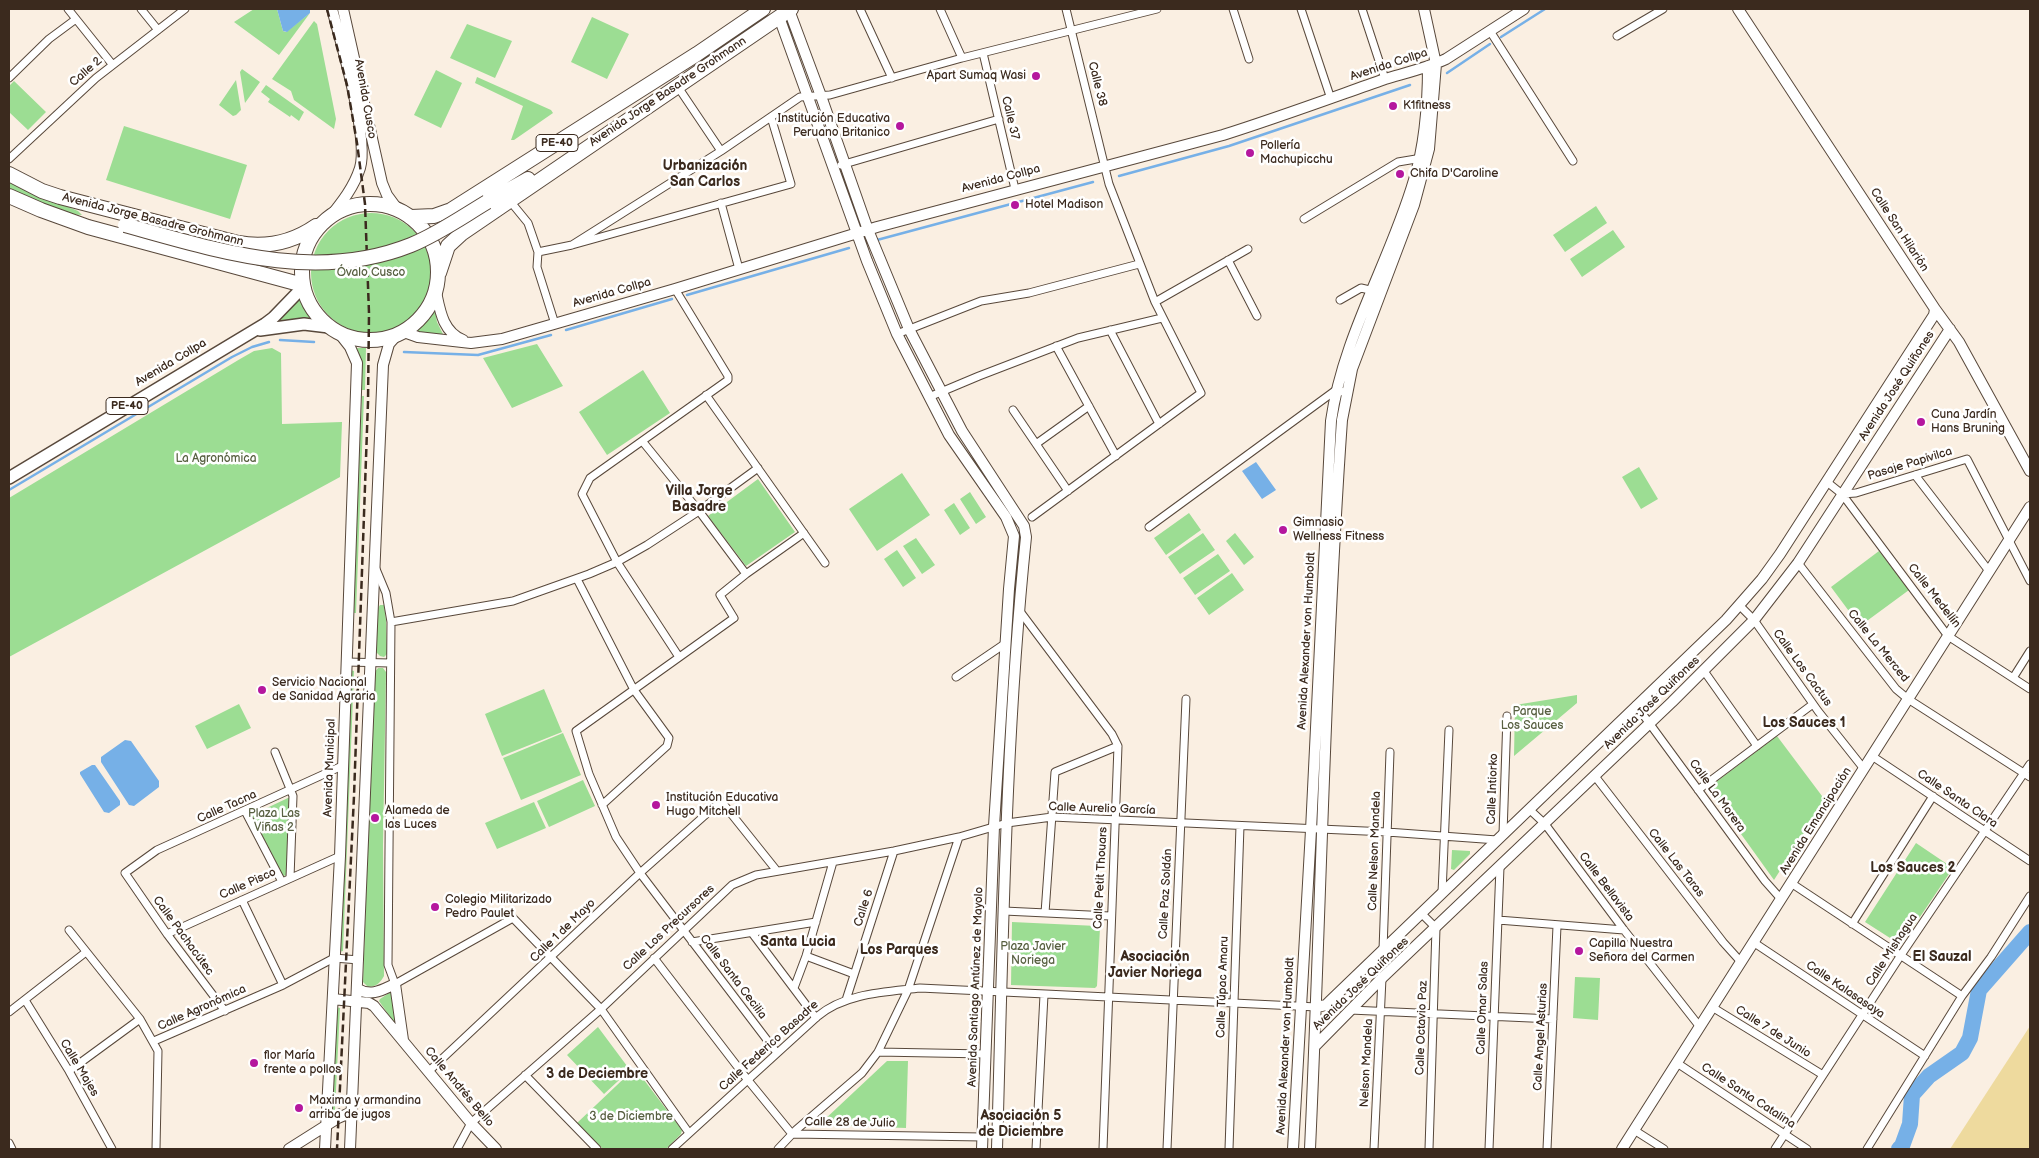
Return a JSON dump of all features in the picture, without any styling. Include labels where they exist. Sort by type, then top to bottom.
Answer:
[{"type":"highway","name":"Avenida Jorge Basadre Grohmann","points":[[411,217],[434,216],[451,210],[697,54],[764,9]]},
{"type":"highway","name":"Avenida Jorge Basadre Grohmann","points":[[439,273],[445,253],[454,239],[786,12]]},
{"type":"highway","points":[[487,202],[597,118]]},
{"type":"highway","points":[[56,216],[125,226],[231,253],[284,262],[326,263],[360,259],[410,245],[441,230],[611,130]]},
{"type":"highway","name":"Avenida Jorge Basadre Grohmann","points":[[9,174],[42,191],[60,197],[246,245],[278,244],[306,234],[328,219]]},
{"type":"highway","name":"Avenida Jorge Basadre Grohmann","points":[[9,196],[88,227],[303,286]]},
{"type":"highway","points":[[60,197],[125,226]]},
{"type":"highway","points":[[365,204],[382,205],[398,210],[411,217],[429,236],[438,260],[439,273],[436,292],[424,315],[400,334],[382,340],[359,340],[334,330],[315,313],[303,286],[302,267],[306,250],[317,229],[342,210],[365,204]]},
{"type":"main road","name":"PE-40","points":[[244,335],[273,318],[303,286]]},
{"type":"main road","name":"PE-40","points":[[244,335],[270,328],[304,324],[334,330]]},
{"type":"main road","name":"Avenida Collpa","points":[[9,478],[244,335]]},
{"type":"street","points":[[68,9],[112,64]]},
{"type":"street","points":[[141,9],[158,30]]},
{"type":"street","name":"Calle 2","points":[[9,159],[112,64],[184,9]]},
{"type":"street","name":"Avenida Cusco","points":[[328,219],[352,186],[360,166],[361,143],[350,78],[332,9]]},
{"type":"street","name":"Avenida Cusco","points":[[343,9],[382,183],[387,195],[398,210]]},
{"type":"street","points":[[860,9],[892,78]]},
{"type":"street","points":[[940,9],[962,58]]},
{"type":"street","name":"Calle 38","points":[[1066,9],[1112,194],[1162,318],[1201,393],[1159,424]]},
{"type":"street","points":[[572,245],[720,151],[800,97],[830,96],[962,58],[1157,9]]},
{"type":"street","points":[[1233,9],[1248,59]]},
{"type":"street","points":[[1300,9],[1331,99]]},
{"type":"street","points":[[1362,9],[1385,79]]},
{"type":"street","name":"Avenida Alexander von Humboldt","points":[[1292,1149],[1300,1006],[1316,830],[1327,603],[1330,433],[1336,390],[1348,351],[1414,205],[1432,127],[1432,65],[1429,30],[1424,9]]},
{"type":"street","name":"Avenida Collpa","points":[[400,334],[472,343],[502,339],[862,232],[1015,189],[1223,135],[1446,60],[1524,9]]},
{"type":"street","points":[[1617,36],[1663,9]]},
{"type":"street","name":"Calle San Hilarión","points":[[1738,9],[1959,342],[2030,470]]},
{"type":"street","points":[[786,12],[808,96],[834,168],[862,232]]},
{"type":"street","points":[[786,12],[821,96],[845,164],[862,232]]},
{"type":"street","points":[[9,78],[49,39],[76,20]]},
{"type":"street","points":[[1490,31],[1573,161]]},
{"type":"street","name":"Calle 37","points":[[983,53],[1015,189]]},
{"type":"street","points":[[678,87],[720,151]]},
{"type":"street","points":[[538,252],[572,245],[791,184],[771,117]]},
{"type":"street","points":[[834,168],[999,119]]},
{"type":"street","points":[[1304,219],[1352,188],[1398,162],[1424,158]]},
{"type":"street","points":[[510,201],[528,223],[538,252],[537,266],[555,324]]},
{"type":"street","points":[[721,203],[739,269]]},
{"type":"street","name":"Avenida Santiago Antúnez de Mayolo","points":[[862,232],[940,392],[962,431],[1024,526],[1026,537],[1019,610],[1007,823],[997,1149]]},
{"type":"street","name":"Avenida Santiago Antúnez de Mayolo","points":[[862,232],[876,286],[897,334],[949,435],[1012,528],[1014,544],[1009,589],[994,826],[982,1149]]},
{"type":"street","points":[[1155,302],[1248,249]]},
{"type":"street","points":[[1228,260],[1257,316]]},
{"type":"street","points":[[897,334],[981,300],[1029,293],[1140,264]]},
{"type":"street","points":[[1340,300],[1361,288],[1376,292]]},
{"type":"street","points":[[675,289],[728,376],[726,383],[706,395],[643,442],[590,478],[582,494],[618,562],[679,657]]},
{"type":"street","points":[[436,292],[440,311],[447,328],[460,339],[472,343]]},
{"type":"street","name":"Avenida Alexander von Humboldt","points":[[1327,603],[1340,446],[1347,393],[1354,362],[1376,292]]},
{"type":"street","name":"Avenida José Quiñones","points":[[1316,1007],[1326,1005],[1726,620],[1780,554],[1934,315],[1936,309]]},
{"type":"street","points":[[929,397],[1078,338],[1162,318]]},
{"type":"street","name":"Avenida José Quiñones","points":[[1315,1046],[1382,978],[1650,723],[1754,620],[1798,563],[1950,329]]},
{"type":"street","name":"Avenida Municipal","points":[[325,1149],[340,856],[357,363],[350,347],[334,330]]},
{"type":"street","points":[[1032,517],[1159,424],[1110,330]]},
{"type":"street","points":[[350,1149],[358,1002],[384,365],[389,344],[400,334]]},
{"type":"street","points":[[1056,346],[1116,456]]},
{"type":"street","points":[[1149,527],[1336,390],[1347,393]]},
{"type":"street","points":[[706,395],[825,563]]},
{"type":"street","points":[[1036,444],[1089,406]]},
{"type":"street","points":[[1013,410],[1068,490]]},
{"type":"street","points":[[643,442],[699,511],[746,574]]},
{"type":"street","name":"Pasaje Papivilca","points":[[1842,494],[1856,493],[1967,459],[2010,539],[2030,581]]},
{"type":"street","points":[[391,622],[513,601],[618,562],[699,511],[758,468]]},
{"type":"street","points":[[1915,475],[1989,571]]},
{"type":"street","name":"Calle Medellín","points":[[1827,482],[1842,494],[1948,636],[2030,689]]},
{"type":"street","name":"Avenida Emancipación","points":[[1622,1149],[2030,507]]},
{"type":"street","points":[[634,690],[734,618],[720,595],[804,533]]},
{"type":"street","name":"Calle La Merced","points":[[1798,563],[1896,689],[1908,699],[2027,776]]},
{"type":"street","points":[[375,566],[386,593],[391,622],[388,965],[395,984],[403,1041]]},
{"type":"street","points":[[577,578],[634,690],[670,740],[667,746],[602,804]]},
{"type":"street","name":"Calle Los Cactus","points":[[1738,605],[1754,620],[1813,704],[1864,769]]},
{"type":"street","points":[[1019,610],[1112,734],[1118,746],[1055,772],[1045,913]]},
{"type":"street","points":[[956,677],[1018,636]]},
{"type":"street","points":[[2012,678],[2030,651]]},
{"type":"street","points":[[346,662],[390,663]]},
{"type":"street","points":[[1704,670],[1757,746]]},
{"type":"street","name":"Calle Santa Cecilia","points":[[634,690],[576,730],[589,774],[616,837],[640,873],[777,1053]]},
{"type":"street","name":"Calle Paz Soldán","points":[[1167,1149],[1186,699]]},
{"type":"street","points":[[1698,790],[1813,704]]},
{"type":"street","name":"Calle La Morera","points":[[1636,705],[1765,881],[1781,898]]},
{"type":"street","name":"Calle Intiorko","points":[[1500,837],[1507,716]]},
{"type":"street","points":[[1442,893],[1449,730]]},
{"type":"street","name":"Calle Petit Thouars","points":[[1103,1149],[1110,916],[1118,746]]},
{"type":"street","points":[[274,752],[293,796],[290,878]]},
{"type":"street","name":"Calle Nelson Mandela","points":[[1383,950],[1390,752]]},
{"type":"street","name":"Calle Santa Clara","points":[[1872,756],[2030,862]]},
{"type":"street","name":"Calle Mishagua","points":[[1775,1149],[1901,955],[2027,776],[2030,764]]},
{"type":"street","name":"Calle Tacna","points":[[125,873],[157,850],[342,766]]},
{"type":"street","name":"Calle Las Taras","points":[[1594,775],[1723,942],[1741,962]]},
{"type":"street","points":[[1852,924],[1933,796]]},
{"type":"street","name":"Calle 1 de Mayo","points":[[428,1072],[552,958],[640,873],[721,801],[777,871]]},
{"type":"street","name":"Calle Bellavista","points":[[1529,809],[1545,824],[1624,930],[1700,1027]]},
{"type":"street","points":[[245,811],[282,882]]},
{"type":"street","name":"Calle Aurelio García","points":[[959,837],[1007,823],[1052,817],[1387,832],[1444,837],[1500,837]]},
{"type":"street","name":"Calle Túpac Amaru","points":[[1229,1149],[1240,826]]},
{"type":"street","name":"Avenida Alexander von Humboldt","points":[[1310,1149],[1316,1007],[1316,830]]},
{"type":"street","points":[[778,1149],[792,1134],[862,1073],[878,1052],[908,990],[959,837]]},
{"type":"street","name":"Calle Los Precursores","points":[[457,1149],[471,1123],[601,1008],[732,885],[747,878],[777,871],[894,851],[959,837]]},
{"type":"street","name":"Calle 6","points":[[846,1000],[894,851]]},
{"type":"street","name":"Calle Pisco","points":[[166,934],[340,856]]},
{"type":"street","points":[[794,988],[806,956],[833,862]]},
{"type":"street","name":"Calle Omar Salas","points":[[1489,1149],[1500,867]]},
{"type":"street","name":"Calle Pachacútec","points":[[125,873],[166,934],[225,1011]]},
{"type":"street","points":[[1791,883],[1962,996]]},
{"type":"street","points":[[1867,1149],[1962,996],[1991,957],[2030,896]]},
{"type":"street","points":[[242,900],[283,985]]},
{"type":"street","points":[[1004,911],[1110,916]]},
{"type":"street","points":[[1421,913],[1436,928]]},
{"type":"street","points":[[358,989],[365,993],[371,993],[395,984],[513,918],[601,1008],[689,1133]]},
{"type":"street","points":[[1498,920],[1624,930]]},
{"type":"street","points":[[692,942],[816,922]]},
{"type":"street","name":"Calle Angel Asturias","points":[[1547,1149],[1557,926]]},
{"type":"street","name":"Calle Octavio Paz","points":[[1429,1149],[1436,928]]},
{"type":"street","points":[[69,930],[140,1019],[154,1042]]},
{"type":"street","points":[[752,933],[816,1018]]},
{"type":"street","name":"Calle Kalasasaya","points":[[1753,942],[1925,1056]]},
{"type":"street","points":[[9,1012],[86,952]]},
{"type":"street","points":[[806,956],[854,974]]},
{"type":"street","points":[[334,958],[359,960]]},
{"type":"street","name":"Calle Agronómica","points":[[156,1149],[158,1051],[154,1042],[283,985],[334,958]]},
{"type":"street","name":"Calle 28 de Julio","points":[[654,958],[747,1080],[792,1134],[982,1137]]},
{"type":"street","name":"Nelson Mandela","points":[[1374,1149],[1382,978]]},
{"type":"street","name":"Calle Federico Basadre","points":[[672,1149],[828,1007],[846,1000],[889,991],[920,988],[988,993],[1316,1007]]},
{"type":"street","points":[[1036,1149],[1044,995]]},
{"type":"street","name":"Calle Andrés Bello","points":[[332,999],[369,1003],[374,1006],[471,1123],[496,1149]]},
{"type":"street","name":"Calle Majes","points":[[25,1000],[69,1071],[112,1149]]},
{"type":"street","name":"Calle 7 de Junio","points":[[1712,1007],[1823,1075]]},
{"type":"street","points":[[1350,1010],[1553,1019]]},
{"type":"street","points":[[69,1071],[140,1019]]},
{"type":"street","points":[[878,1052],[986,1054]]},
{"type":"street","name":"Calle Santa Catalina","points":[[1677,1063],[1807,1149]]},
{"type":"street","points":[[525,1075],[597,1149]]},
{"type":"street","points":[[289,1149],[352,1112]]},
{"type":"street","points":[[1634,1130],[1664,1149]]},
{"type":"street","points":[[9,1143],[12,1149]]},
{"type":"green space","points":[[254,9],[277,9],[283,31],[286,32],[310,13],[279,55],[234,22]]},
{"type":"green space","points":[[592,17],[629,34],[607,79],[571,62]]},
{"type":"green space","points":[[314,21],[317,24],[336,119],[334,129],[294,100],[291,91],[272,79]]},
{"type":"green space","points":[[467,24],[512,41],[495,78],[450,58]]},
{"type":"green space","points":[[242,69],[260,82],[245,103],[240,72]]},
{"type":"green space","points":[[436,70],[462,83],[441,128],[414,115]]},
{"type":"green space","points":[[477,77],[551,110],[553,113],[514,140],[511,140],[523,106],[475,83]]},
{"type":"green space","points":[[236,80],[241,110],[233,116],[219,105]]},
{"type":"green space","points":[[14,81],[46,112],[28,130],[9,112],[9,86]]},
{"type":"green space","points":[[266,85],[304,112],[299,121],[268,102],[270,99],[261,92]]},
{"type":"green space","points":[[124,126],[247,165],[230,219],[106,180]]},
{"type":"green space","points":[[9,182],[78,211],[82,215],[63,212],[44,205],[9,188]]},
{"type":"green space","points":[[1596,206],[1607,223],[1565,252],[1553,235]]},
{"type":"green space","name":"Óvalo Cusco","points":[[371,213],[394,217],[414,230],[427,250],[431,273],[427,296],[414,316],[394,329],[371,333],[348,329],[328,316],[315,296],[311,273],[315,250],[328,230],[348,217]]},
{"type":"green space","points":[[1613,230],[1625,247],[1582,277],[1570,259]]},
{"type":"green space","points":[[298,295],[311,320],[280,321]]},
{"type":"green space","points":[[435,311],[437,322],[444,336],[415,332]]},
{"type":"green space","points":[[537,344],[563,386],[512,408],[483,358]]},
{"type":"green space","name":"La Agronómica","points":[[272,348],[281,353],[282,424],[342,422],[340,477],[9,657],[9,498],[254,351]]},
{"type":"green space","points":[[357,348],[366,348],[365,390],[362,390],[362,365]]},
{"type":"green space","points":[[643,370],[670,413],[607,455],[579,412]]},
{"type":"green space","points":[[362,396],[364,396],[356,613],[352,613]]},
{"type":"green space","points":[[1639,467],[1658,499],[1641,509],[1622,477]]},
{"type":"green space","points":[[902,473],[930,515],[877,551],[849,509]]},
{"type":"green space","points":[[758,479],[795,532],[746,566],[708,516]]},
{"type":"green space","points":[[970,492],[986,517],[976,524],[960,499]]},
{"type":"green space","points":[[954,503],[970,528],[960,535],[944,510]]},
{"type":"green space","points":[[1189,513],[1201,530],[1166,555],[1154,538]]},
{"type":"green space","points":[[1203,533],[1215,550],[1180,574],[1168,557]]},
{"type":"green space","points":[[1235,533],[1254,557],[1244,565],[1226,541]]},
{"type":"green space","points":[[916,538],[935,565],[922,574],[903,546]]},
{"type":"green space","points":[[897,550],[916,578],[903,587],[884,559]]},
{"type":"green space","points":[[1879,551],[1909,590],[1860,626],[1831,587]]},
{"type":"green space","points":[[1218,554],[1230,571],[1195,595],[1183,578]]},
{"type":"green space","points":[[1232,573],[1244,590],[1209,615],[1197,598]]},
{"type":"green space","points":[[380,605],[384,605],[386,620],[387,654],[384,657],[376,652],[378,608]]},
{"type":"green space","points":[[378,668],[383,668],[386,672],[383,845],[384,976],[378,984],[368,987],[363,982],[374,673]]},
{"type":"green space","points":[[350,670],[354,671],[343,951],[339,952]]},
{"type":"green space","points":[[544,689],[562,732],[502,756],[485,714]]},
{"type":"green space","name":"Parque Los Sauces","points":[[1577,695],[1577,703],[1514,756],[1515,705]]},
{"type":"green space","points":[[239,704],[251,728],[207,749],[195,726]]},
{"type":"green space","points":[[563,733],[581,775],[521,800],[503,758]]},
{"type":"green space","points":[[1777,736],[1825,800],[1774,880],[1708,788]]},
{"type":"green space","points":[[583,780],[595,806],[549,827],[537,801]]},
{"type":"green space","name":"Plaza Las Viñas 2","points":[[290,797],[288,875],[283,876],[252,815]]},
{"type":"green space","points":[[534,802],[546,828],[497,849],[485,823]]},
{"type":"green space","points":[[1916,843],[1953,868],[1901,945],[1865,922]]},
{"type":"green space","points":[[1452,850],[1470,851],[1470,854],[1454,870],[1451,869]]},
{"type":"green space","name":"Plaza Javier Noriega","points":[[1012,922],[1097,926],[1100,928],[1097,986],[1095,988],[1011,985]]},
{"type":"green space","points":[[1575,977],[1600,978],[1598,1020],[1573,1018]]},
{"type":"green space","points":[[389,993],[392,993],[397,1023],[395,1024],[379,1001]]},
{"type":"green space","points":[[336,1007],[340,1008],[335,1110],[331,1113]]},
{"type":"green space","points":[[598,1027],[630,1070],[604,1094],[567,1055]]},
{"type":"green space","points":[[887,1061],[908,1061],[906,1128],[823,1125],[823,1121]]},
{"type":"green space","name":"3 de Diciembre","points":[[635,1068],[682,1130],[681,1134],[666,1149],[603,1149],[577,1123]]},
{"type":"sand","points":[[2030,1026],[2030,1149],[1950,1149]]},
{"type":"water","points":[[277,9],[310,9],[310,13],[287,32],[283,31]]},
{"type":"water","points":[[1256,462],[1276,490],[1262,499],[1242,471]]},
{"type":"water","points":[[125,740],[131,741],[159,781],[159,787],[134,806],[129,805],[101,762],[101,757]]},
{"type":"water","points":[[95,765],[120,801],[120,805],[109,813],[104,812],[80,774],[80,772]]},
{"type":"waterway","points":[[1501,37],[1545,9]]},
{"type":"waterway","points":[[1447,73],[1490,44]]},
{"type":"waterway","points":[[1119,176],[1229,146],[1410,85]]},
{"type":"waterway","points":[[877,240],[1093,182]]},
{"type":"waterway","points":[[687,295],[849,248]]},
{"type":"waterway","points":[[566,330],[672,299]]},
{"type":"waterway","points":[[404,352],[478,355],[551,335]]},
{"type":"waterway","points":[[280,340],[314,342]]},
{"type":"waterway","points":[[9,490],[232,357],[252,347],[269,342]]},
{"type":"waterway","points":[[1899,1149],[1902,1146],[1910,1124],[1912,1095],[1929,1076],[1962,1053],[1970,1038],[1979,990],[2030,932]]},
{"type":"railway","points":[[327,9],[347,85],[357,143],[365,204],[369,313],[368,402],[354,796],[337,1149]]},
{"type":"place","name":"Apart Sumaq Wasi","points":[[1036,76]]},
{"type":"place","name":"K1fitness","points":[[1393,106]]},
{"type":"place","name":"Institución Educativa Peruano Britanico","points":[[900,126]]},
{"type":"place","name":"Pollería Machupicchu","points":[[1250,153]]},
{"type":"place","name":"Chifa D'Caroline","points":[[1400,174]]},
{"type":"place","name":"Hotel Madison","points":[[1015,205]]},
{"type":"place","name":"Cuna Jardín Hans Bruning","points":[[1921,422]]},
{"type":"place","name":"Gimnasio Wellness Fitness","points":[[1283,530]]},
{"type":"place","name":"Servicio Nacional de Sanidad Agraria","points":[[262,690]]},
{"type":"place","name":"Institución Educativa Hugo Mitchell","points":[[656,805]]},
{"type":"place","name":"Alameda de las Luces","points":[[375,818]]},
{"type":"place","name":"Colegio Militarizado Pedro Paulet","points":[[435,907]]},
{"type":"place","name":"Capilla Nuestra Señora del Carmen","points":[[1579,951]]},
{"type":"place","name":"flor María frente a pollos","points":[[254,1063]]},
{"type":"place","name":"Maxima y armandina arriba de jugos","points":[[299,1108]]},
{"type":"district","name":"Urbanización San Carlos","points":[[705,174]]},
{"type":"district","name":"Villa Jorge Basadre","points":[[699,500]]},
{"type":"district","name":"Los Sauces 1","points":[[1804,723]]},
{"type":"district","name":"Los Sauces 2","points":[[1913,868]]},
{"type":"district","name":"Santa Lucia","points":[[798,942]]},
{"type":"district","name":"Los Parques","points":[[899,950]]},
{"type":"district","name":"El Sauzal","points":[[1942,957]]},
{"type":"district","name":"Asociación Javier Noriega","points":[[1155,966]]},
{"type":"district","name":"3 de Deciembre","points":[[597,1074]]},
{"type":"district","name":"Asociación 5 de Diciembre","points":[[1021,1124]]}]
